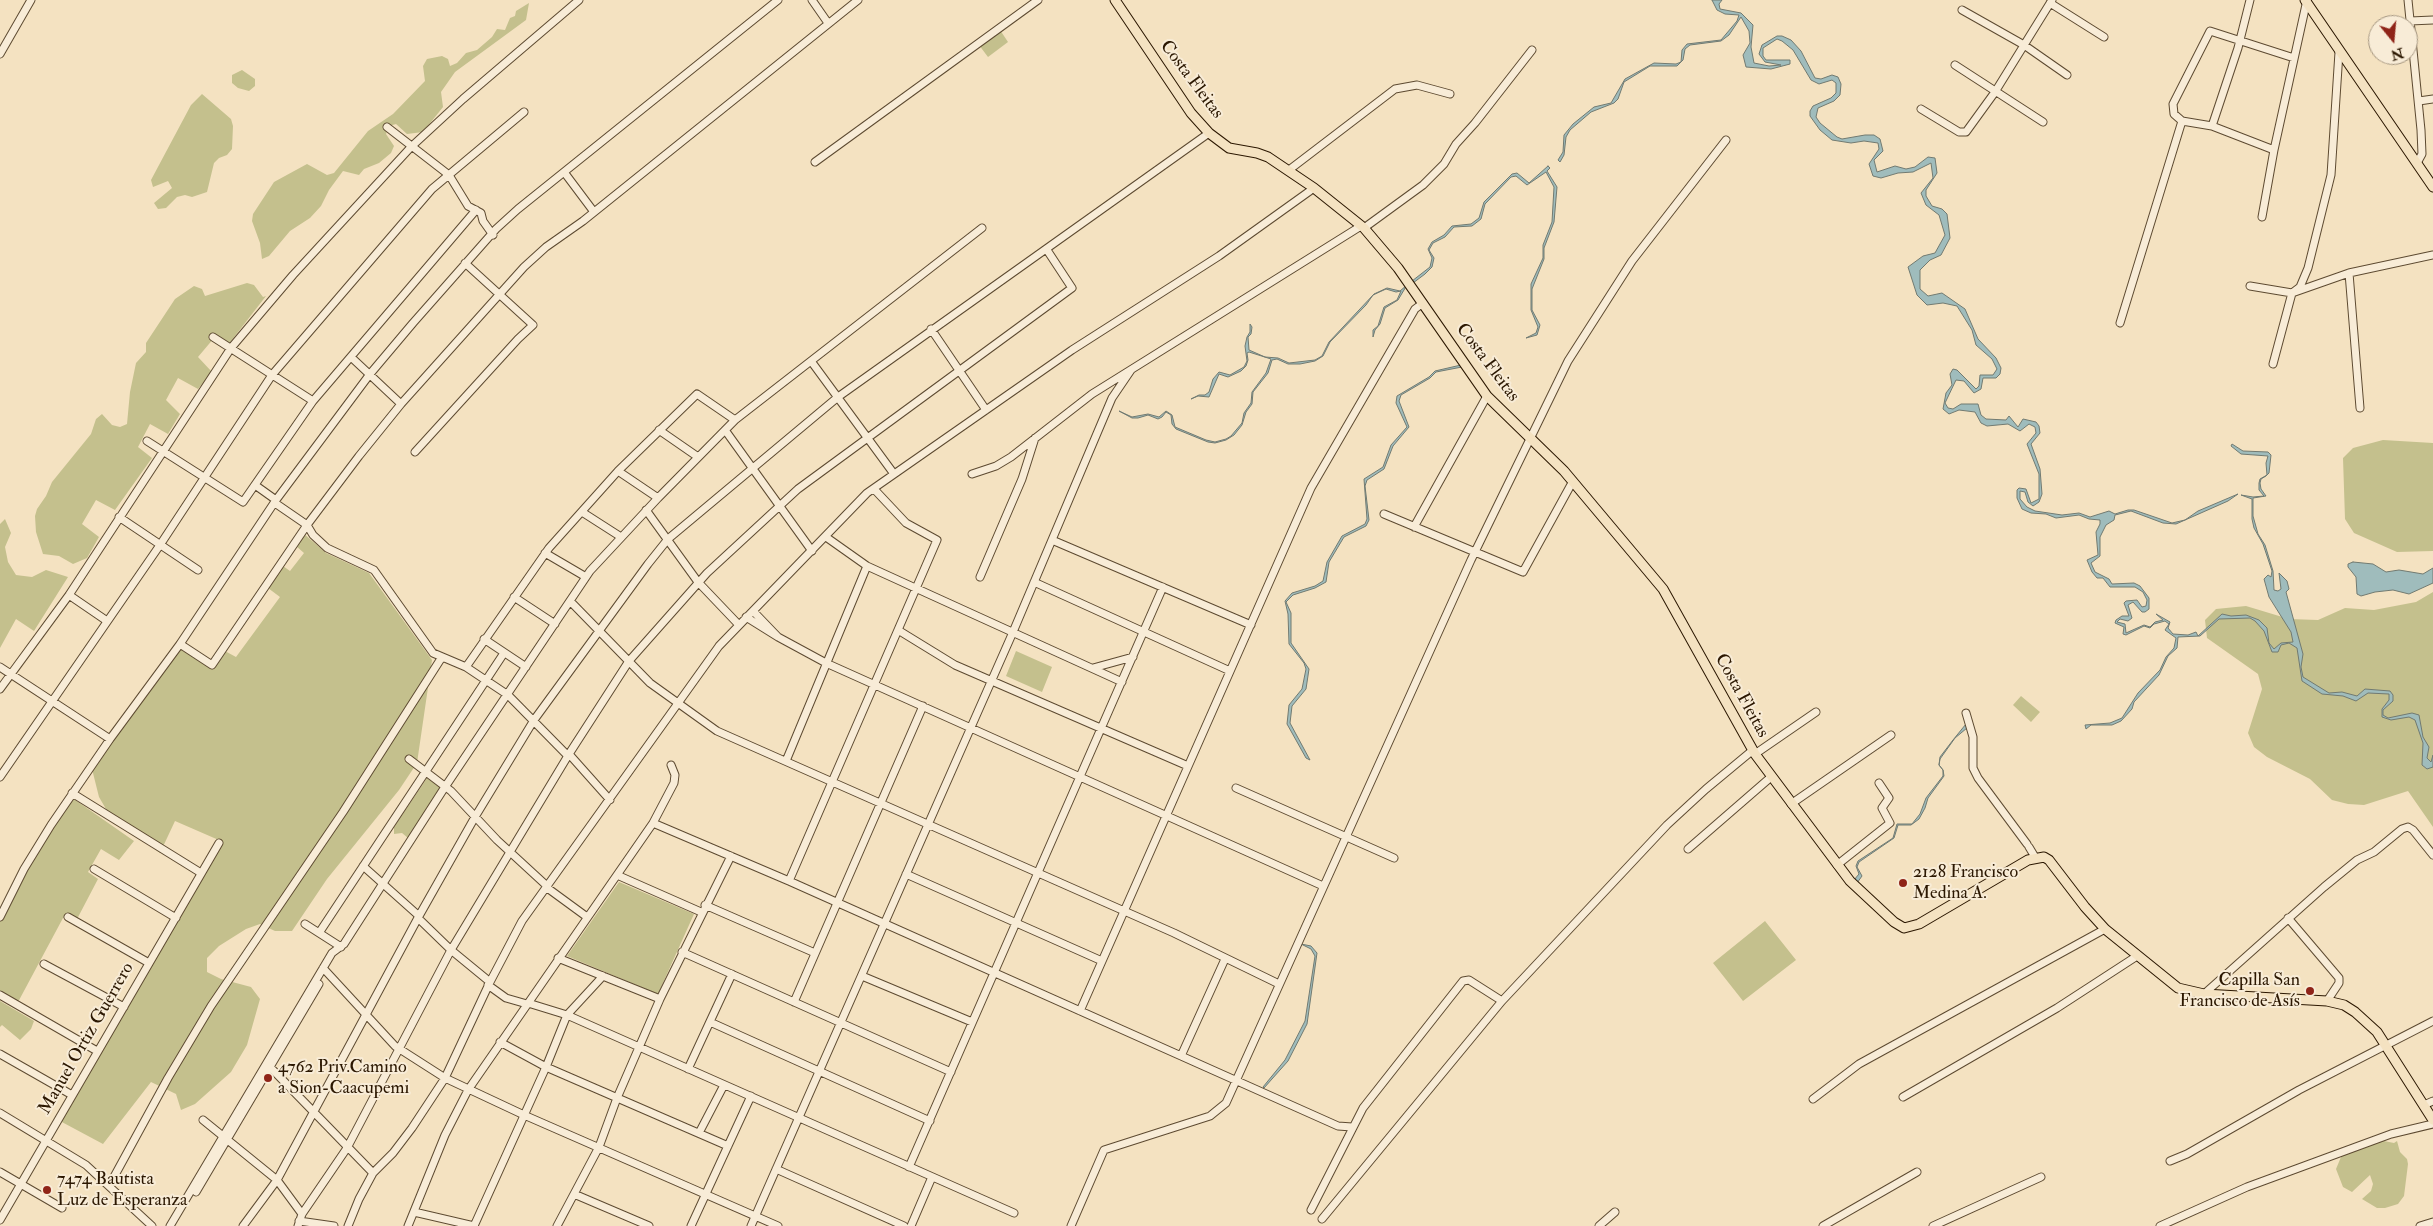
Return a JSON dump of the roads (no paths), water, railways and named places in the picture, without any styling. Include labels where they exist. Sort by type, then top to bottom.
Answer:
[{"type":"main road","name":"Costa Fleitas","points":[[1115,0],[1190,113],[1209,133],[1229,148],[1263,155],[1289,170],[1363,227],[1398,268],[1487,396],[1573,481],[1666,594],[1754,752],[1772,778],[1850,881],[1894,922],[1909,928],[1960,902],[2035,857]]},
{"type":"main road","points":[[2306,1],[2339,52],[2433,187]]},
{"type":"main road","points":[[2035,857],[2044,857],[2049,860],[2085,908],[2105,929],[2178,988],[2204,994],[2327,1001],[2344,1005],[2355,1012],[2372,1026],[2429,1104],[2433,1120]]},
{"type":"street","points":[[0,54],[32,0]]},
{"type":"street","points":[[0,689],[68,595],[231,348],[293,275],[411,147],[475,89],[579,0]]},
{"type":"street","points":[[565,173],[778,0]]},
{"type":"street","points":[[0,916],[24,869],[72,793],[180,644],[275,501],[370,374],[465,263],[518,209],[783,0]]},
{"type":"street","points":[[812,0],[828,23]]},
{"type":"street","points":[[180,644],[212,665],[308,525],[401,404],[501,293],[546,247],[594,212],[858,0]]},
{"type":"street","points":[[815,162],[1038,0]]},
{"type":"street","points":[[2212,126],[2239,42],[2250,0]]},
{"type":"street","points":[[2408,0],[2409,15]]},
{"type":"street","points":[[2262,217],[2274,150],[2306,1]]},
{"type":"street","points":[[1921,109],[1959,132],[1963,133],[1968,130],[1995,92],[2051,2],[2104,37]]},
{"type":"street","points":[[1962,10],[2024,45],[2066,75]]},
{"type":"street","points":[[2418,21],[2433,20]]},
{"type":"street","points":[[2274,150],[2212,126],[2182,121],[2174,114],[2173,104],[2210,31],[2239,42],[2294,58]]},
{"type":"street","points":[[972,474],[996,466],[1092,394],[1363,227],[1423,185],[1444,164],[1456,144],[1475,123],[1532,50]]},
{"type":"street","points":[[2273,364],[2292,293],[2300,288],[2308,268],[2331,175],[2339,52]]},
{"type":"street","points":[[1955,65],[2043,122]]},
{"type":"street","points":[[2415,65],[2422,154],[2417,163]]},
{"type":"street","points":[[1289,170],[1396,89],[1418,85],[1450,94]]},
{"type":"street","points":[[2419,101],[2433,99]]},
{"type":"street","points":[[0,777],[51,700],[160,545],[272,374],[432,189],[524,112]]},
{"type":"street","points":[[2120,324],[2182,121]]},
{"type":"street","points":[[388,127],[449,175],[468,206],[481,213],[483,221],[494,233]]},
{"type":"street","points":[[243,1226],[277,1180],[418,917],[475,817],[534,720],[668,539],[838,397],[1209,133]]},
{"type":"street","points":[[1070,1226],[1104,1150],[1210,1116],[1226,1103],[1475,552],[1568,361],[1632,261],[1726,140]]},
{"type":"street","points":[[565,173],[594,212]]},
{"type":"street","points":[[348,1226],[359,1199],[373,1173],[393,1153],[412,1128],[445,1078],[489,983],[522,921],[718,646],[874,488],[1103,329],[1219,256],[1314,188]]},
{"type":"street","points":[[147,441],[243,502],[313,401],[476,210]]},
{"type":"street","points":[[170,1226],[269,1066],[325,970],[586,577],[646,510],[735,420],[982,228]]},
{"type":"street","points":[[300,1220],[347,1148],[451,950],[509,852],[629,661],[698,582],[798,489],[1072,288],[1047,250]]},
{"type":"street","points":[[2250,286],[2292,293],[2350,273],[2433,255]]},
{"type":"street","points":[[415,452],[518,339],[533,326],[501,293],[465,263]]},
{"type":"street","points":[[2350,273],[2360,408]]},
{"type":"street","points":[[1080,1011],[1311,488],[1415,309],[1423,303]]},
{"type":"street","points":[[931,329],[986,410]]},
{"type":"street","points":[[213,337],[313,401]]},
{"type":"street","points":[[351,357],[401,404]]},
{"type":"street","points":[[811,361],[894,474]]},
{"type":"street","points":[[751,1226],[1013,632],[1112,398],[1131,370]]},
{"type":"street","points":[[466,666],[545,553],[618,471],[697,394],[735,420]]},
{"type":"street","points":[[1414,527],[1487,396]]},
{"type":"street","points":[[659,430],[698,457]]},
{"type":"street","points":[[725,430],[812,552]]},
{"type":"street","points":[[980,577],[1022,479],[1035,438]]},
{"type":"street","points":[[618,471],[658,498]]},
{"type":"street","points":[[1384,514],[1522,572],[1573,481]]},
{"type":"street","points":[[255,485],[308,525],[313,535],[327,548],[374,570],[430,650],[442,657],[466,666],[508,695],[569,755],[610,800]]},
{"type":"street","points":[[788,881],[833,782],[937,540],[906,523],[874,488]]},
{"type":"street","points":[[646,510],[698,582],[738,625]]},
{"type":"street","points":[[582,512],[621,537]]},
{"type":"street","points":[[119,517],[198,570]]},
{"type":"street","points":[[826,537],[867,566],[1122,682]]},
{"type":"street","points":[[1052,540],[1251,625]]},
{"type":"street","points":[[545,553],[586,577]]},
{"type":"street","points":[[786,761],[867,566]]},
{"type":"street","points":[[1034,582],[1230,671]]},
{"type":"street","points":[[909,1167],[1163,588]]},
{"type":"street","points":[[68,595],[107,621]]},
{"type":"street","points":[[514,597],[555,624]]},
{"type":"street","points":[[570,601],[650,683],[677,704],[718,731],[1038,873],[1279,984]]},
{"type":"street","points":[[753,611],[778,637]]},
{"type":"street","points":[[746,617],[826,663],[1323,886]]},
{"type":"street","points":[[898,630],[955,665],[1188,766]]},
{"type":"street","points":[[484,639],[526,667]]},
{"type":"street","points":[[320,933],[504,652]]},
{"type":"street","points":[[109,1186],[168,1078],[211,1006],[338,820],[442,657]]},
{"type":"street","points":[[1093,668],[1133,657]]},
{"type":"street","points":[[0,667],[110,739]]},
{"type":"street","points":[[794,1002],[922,706]]},
{"type":"street","points":[[1322,1219],[1502,1001],[1667,825],[1706,789],[1754,752],[1816,712]]},
{"type":"street","points":[[1966,713],[1970,724],[1973,768],[1978,778],[2035,857]]},
{"type":"street","points":[[1791,804],[1891,735]]},
{"type":"street","points":[[409,759],[445,787],[509,852],[546,886],[587,917]]},
{"type":"street","points":[[408,1226],[445,1135],[468,1090],[653,823],[674,783],[675,775],[671,765]]},
{"type":"street","points":[[1688,849],[1772,778]]},
{"type":"street","points":[[1837,865],[1890,823],[1882,808],[1889,798],[1879,782]]},
{"type":"street","points":[[1236,788],[1394,858]]},
{"type":"street","points":[[72,793],[201,873]]},
{"type":"street","points":[[653,823],[788,881],[1338,1126],[1352,1128]]},
{"type":"street","points":[[2204,994],[2288,918],[2357,860],[2374,852],[2405,827],[2413,830],[2433,855]]},
{"type":"street","name":"Manuel Ortiz Guerrero","points":[[0,1220],[219,843]]},
{"type":"street","points":[[557,1226],[599,1147],[660,999],[703,908],[731,856]]},
{"type":"street","points":[[363,866],[384,883],[451,950],[506,998],[567,1015],[798,1119],[1014,1213]]},
{"type":"street","points":[[94,869],[176,918]]},
{"type":"street","points":[[906,874],[1102,961]]},
{"type":"street","points":[[617,875],[815,953]]},
{"type":"street","points":[[68,917],[149,963]]},
{"type":"street","points":[[2288,918],[2339,978],[2340,983],[2327,1001]]},
{"type":"street","points":[[305,924],[320,933],[339,949]]},
{"type":"street","points":[[1813,1099],[1859,1064],[2105,929]]},
{"type":"street","points":[[682,952],[951,1072]]},
{"type":"street","points":[[1903,1097],[2057,1008],[2137,956]]},
{"type":"street","points":[[558,958],[660,999]]},
{"type":"street","points":[[1181,1056],[1226,959]]},
{"type":"street","points":[[44,964],[124,1007]]},
{"type":"street","points":[[325,970],[399,1048],[445,1078],[524,1115],[707,1193],[778,1226]]},
{"type":"street","points":[[688,1069],[732,974]]},
{"type":"street","points":[[414,1212],[474,1226],[546,1067],[567,1015],[603,976]]},
{"type":"street","points":[[862,976],[972,1022]]},
{"type":"street","points":[[1311,1210],[1365,1106],[1463,980],[1469,980],[1502,1001]]},
{"type":"street","points":[[0,995],[98,1051]]},
{"type":"street","points":[[710,1022],[930,1120]]},
{"type":"street","points":[[2170,1160],[2433,1022]]},
{"type":"street","points":[[500,1042],[546,1067],[728,1146]]},
{"type":"street","points":[[0,1054],[72,1094]]},
{"type":"street","points":[[269,1066],[315,1111],[347,1148],[373,1173]]},
{"type":"street","points":[[699,1134],[724,1085]]},
{"type":"street","points":[[691,1226],[750,1096]]},
{"type":"street","points":[[0,1113],[86,1166],[152,1226]]},
{"type":"street","points":[[202,1120],[226,1137],[277,1180],[300,1220]]},
{"type":"street","points":[[2160,1226],[2256,1184],[2391,1134],[2433,1124]]},
{"type":"street","points":[[175,1226],[226,1137]]},
{"type":"street","points":[[776,1169],[904,1226]]},
{"type":"street","points":[[0,1172],[62,1208]]},
{"type":"street","points":[[1823,1226],[1918,1172]]},
{"type":"street","points":[[911,1226],[932,1177]]},
{"type":"street","points":[[1933,1226],[2041,1177]]},
{"type":"street","points":[[574,1194],[649,1226]]},
{"type":"street","points":[[1599,1226],[1615,1212]]},
{"type":"street","points":[[300,1220],[334,1226]]},
{"type":"street","points":[[2420,1226],[2433,1222]]},
{"type":"water","points":[[1712,0],[1722,0],[1719,4],[1720,9],[1741,13],[1753,25],[1751,47],[1754,63],[1769,66],[1781,65],[1765,62],[1759,54],[1762,45],[1777,36],[1782,36],[1791,40],[1801,51],[1815,78],[1821,79],[1832,75],[1838,77],[1841,84],[1840,95],[1834,101],[1818,108],[1816,117],[1820,123],[1842,139],[1874,135],[1880,139],[1883,151],[1874,160],[1877,172],[1895,166],[1906,169],[1915,167],[1928,157],[1935,158],[1937,173],[1926,190],[1926,196],[1932,206],[1942,209],[1947,214],[1950,238],[1941,255],[1930,260],[1920,270],[1920,289],[1928,296],[1942,293],[1965,309],[1978,339],[1996,358],[2001,368],[2000,374],[1996,378],[1983,378],[1981,389],[1974,393],[1964,381],[1956,380],[1945,403],[1948,408],[1953,409],[1961,404],[1978,404],[1981,415],[1986,419],[2006,420],[2009,416],[2018,427],[2023,419],[2036,422],[2040,433],[2031,444],[2040,469],[2042,494],[2039,502],[2033,506],[2028,502],[2025,492],[2020,491],[2020,499],[2027,507],[2035,511],[2062,515],[2079,513],[2090,517],[2109,511],[2115,514],[2134,510],[2172,523],[2185,520],[2198,511],[2238,494],[2228,501],[2176,524],[2163,523],[2131,511],[2115,515],[2114,520],[2106,525],[2100,537],[2100,556],[2091,563],[2095,572],[2109,579],[2112,584],[2134,583],[2140,586],[2149,598],[2149,609],[2145,612],[2142,612],[2133,602],[2128,605],[2132,618],[2128,621],[2120,619],[2117,622],[2125,624],[2126,633],[2144,625],[2150,627],[2155,622],[2163,620],[2156,614],[2170,622],[2168,628],[2173,634],[2188,635],[2196,632],[2198,636],[2222,614],[2231,616],[2246,615],[2259,620],[2267,628],[2269,643],[2274,649],[2281,643],[2293,642],[2291,632],[2269,597],[2264,579],[2268,575],[2271,577],[2272,571],[2263,544],[2254,528],[2252,519],[2252,499],[2241,495],[2264,496],[2259,490],[2259,483],[2260,479],[2267,475],[2261,479],[2260,483],[2261,489],[2266,496],[2253,498],[2253,516],[2273,571],[2274,590],[2278,591],[2281,589],[2279,573],[2287,581],[2289,589],[2286,592],[2303,654],[2301,667],[2303,677],[2329,693],[2342,692],[2357,696],[2365,689],[2390,691],[2393,695],[2393,701],[2383,710],[2383,715],[2388,718],[2412,713],[2419,715],[2423,737],[2429,747],[2427,758],[2431,762],[2433,755],[2433,767],[2427,769],[2422,765],[2423,743],[2415,720],[2409,717],[2391,720],[2382,717],[2382,709],[2389,700],[2389,694],[2368,693],[2356,701],[2343,696],[2322,694],[2302,681],[2297,648],[2289,643],[2281,645],[2278,652],[2272,652],[2264,631],[2250,618],[2219,619],[2200,636],[2178,637],[2177,648],[2168,656],[2159,675],[2134,702],[2132,709],[2121,721],[2112,725],[2091,725],[2086,729],[2085,725],[2110,723],[2122,718],[2138,693],[2160,670],[2166,657],[2174,648],[2176,638],[2165,630],[2169,624],[2165,621],[2154,624],[2150,628],[2144,626],[2126,635],[2123,634],[2124,627],[2115,623],[2122,616],[2129,616],[2124,603],[2126,601],[2137,600],[2142,607],[2146,606],[2147,600],[2143,592],[2135,587],[2110,587],[2103,578],[2097,578],[2092,572],[2087,560],[2098,555],[2096,532],[2100,520],[2089,519],[2079,515],[2056,518],[2046,514],[2031,513],[2022,509],[2017,498],[2017,490],[2019,488],[2026,489],[2031,503],[2039,499],[2039,474],[2027,444],[2036,433],[2035,427],[2029,424],[2020,431],[2008,424],[1987,426],[1981,423],[1975,412],[1959,410],[1949,414],[1943,409],[1946,393],[1952,385],[1950,374],[1953,369],[1957,370],[1976,389],[1979,386],[1980,375],[1993,375],[1997,369],[1992,359],[1976,345],[1972,330],[1957,306],[1943,303],[1927,305],[1917,295],[1908,267],[1923,256],[1935,253],[1945,235],[1939,215],[1926,205],[1921,193],[1933,178],[1931,163],[1913,172],[1898,173],[1881,178],[1873,176],[1869,164],[1879,149],[1878,143],[1864,141],[1851,143],[1832,140],[1820,130],[1810,116],[1813,106],[1831,98],[1836,93],[1836,83],[1832,80],[1819,84],[1811,80],[1793,50],[1777,39],[1763,48],[1763,56],[1766,60],[1790,60],[1790,64],[1771,69],[1746,67],[1743,55],[1750,43],[1749,31],[1741,17],[1729,35],[1721,41],[1690,45],[1685,49],[1681,62],[1682,50],[1687,44],[1721,40],[1737,21],[1739,15],[1725,14],[1717,10]]},
{"type":"water","points":[[1681,62],[1677,66],[1650,66],[1624,82],[1618,99],[1614,103],[1591,112],[1570,130],[1566,137],[1564,155],[1560,162],[1558,160],[1563,152],[1564,135],[1573,124],[1594,107],[1611,103],[1625,79],[1654,63],[1676,64]]},
{"type":"water","points":[[1548,166],[1550,168],[1547,171],[1557,187],[1554,222],[1544,248],[1544,259],[1532,289],[1532,310],[1540,325],[1537,335],[1526,338],[1536,333],[1538,327],[1531,310],[1531,284],[1543,258],[1543,245],[1552,222],[1554,187],[1546,172],[1527,185],[1516,176],[1511,177],[1485,204],[1481,219],[1472,226],[1454,227],[1445,237],[1433,243],[1429,250],[1434,258],[1432,267],[1413,283],[1412,281],[1430,267],[1432,258],[1428,249],[1432,242],[1444,235],[1452,226],[1471,224],[1479,218],[1484,202],[1512,174],[1517,173],[1529,183]]},
{"type":"water","points":[[1407,285],[1398,300],[1385,308],[1380,324],[1375,330],[1373,337],[1373,330],[1378,326],[1384,307],[1397,300],[1401,291],[1396,292],[1386,289],[1373,295],[1387,288],[1400,291]]},
{"type":"water","points":[[1373,295],[1366,305],[1330,342],[1323,356],[1315,361],[1300,364],[1288,364],[1277,359],[1272,360],[1268,373],[1253,392],[1252,404],[1246,412],[1242,425],[1234,435],[1226,440],[1215,443],[1208,442],[1176,429],[1172,424],[1171,415],[1166,412],[1158,419],[1148,415],[1132,418],[1119,411],[1132,417],[1148,414],[1159,417],[1166,411],[1172,415],[1175,427],[1206,440],[1215,442],[1226,439],[1242,423],[1244,413],[1251,403],[1252,392],[1266,373],[1271,359],[1247,353],[1248,360],[1246,366],[1241,371],[1228,377],[1219,374],[1209,397],[1198,396],[1191,399],[1199,395],[1205,395],[1209,392],[1213,379],[1219,372],[1230,375],[1244,367],[1247,361],[1245,346],[1247,337],[1250,332],[1250,324],[1252,327],[1251,334],[1248,337],[1249,350],[1265,357],[1278,358],[1289,363],[1315,360],[1322,356],[1329,342]]},
{"type":"water","points":[[1461,365],[1462,367],[1436,372],[1430,378],[1401,395],[1399,401],[1409,427],[1393,446],[1384,469],[1367,480],[1365,486],[1369,520],[1366,526],[1344,537],[1329,562],[1326,582],[1315,588],[1293,595],[1286,602],[1291,613],[1291,643],[1309,669],[1306,689],[1292,706],[1290,723],[1310,760],[1306,758],[1287,724],[1289,705],[1302,689],[1306,669],[1304,663],[1289,644],[1288,614],[1285,601],[1292,593],[1315,586],[1323,581],[1327,562],[1342,536],[1365,524],[1367,519],[1364,479],[1383,467],[1391,445],[1407,427],[1396,403],[1397,396],[1429,377],[1435,371]]},
{"type":"water","points":[[2232,444],[2243,451],[2268,452],[2271,455],[2269,473],[2267,475],[2266,463],[2268,456],[2241,454],[2231,446]]},
{"type":"water","points":[[2353,562],[2373,564],[2386,572],[2399,570],[2423,574],[2433,568],[2433,583],[2409,594],[2393,590],[2361,596],[2357,594],[2356,577],[2348,567],[2348,564]]},
{"type":"water","points":[[1966,724],[1967,728],[1955,738],[1940,759],[1939,765],[1940,757]]},
{"type":"water","points":[[1943,770],[1944,776],[1928,798],[1919,819],[1911,825],[1898,825],[1894,838],[1859,862],[1857,867],[1862,876],[1857,883],[1854,880],[1859,874],[1856,866],[1858,861],[1893,838],[1897,824],[1912,824],[1920,814],[1926,798],[1943,776]]},
{"type":"water","points":[[1301,944],[1311,946],[1317,953],[1307,1024],[1288,1061],[1264,1088],[1285,1060],[1305,1021],[1315,956],[1311,949]]},
{"type":"place","name":"2128 Francisco Medina A.","points":[[1903,883]]},
{"type":"place","name":"Capilla San Francisco de Asís","points":[[2310,991]]},
{"type":"place","name":"4762 Priv.Camino a Sion-Caacupemi","points":[[268,1078]]},
{"type":"place","name":"7474 Bautista Luz de Esperanza","points":[[47,1190]]}]
